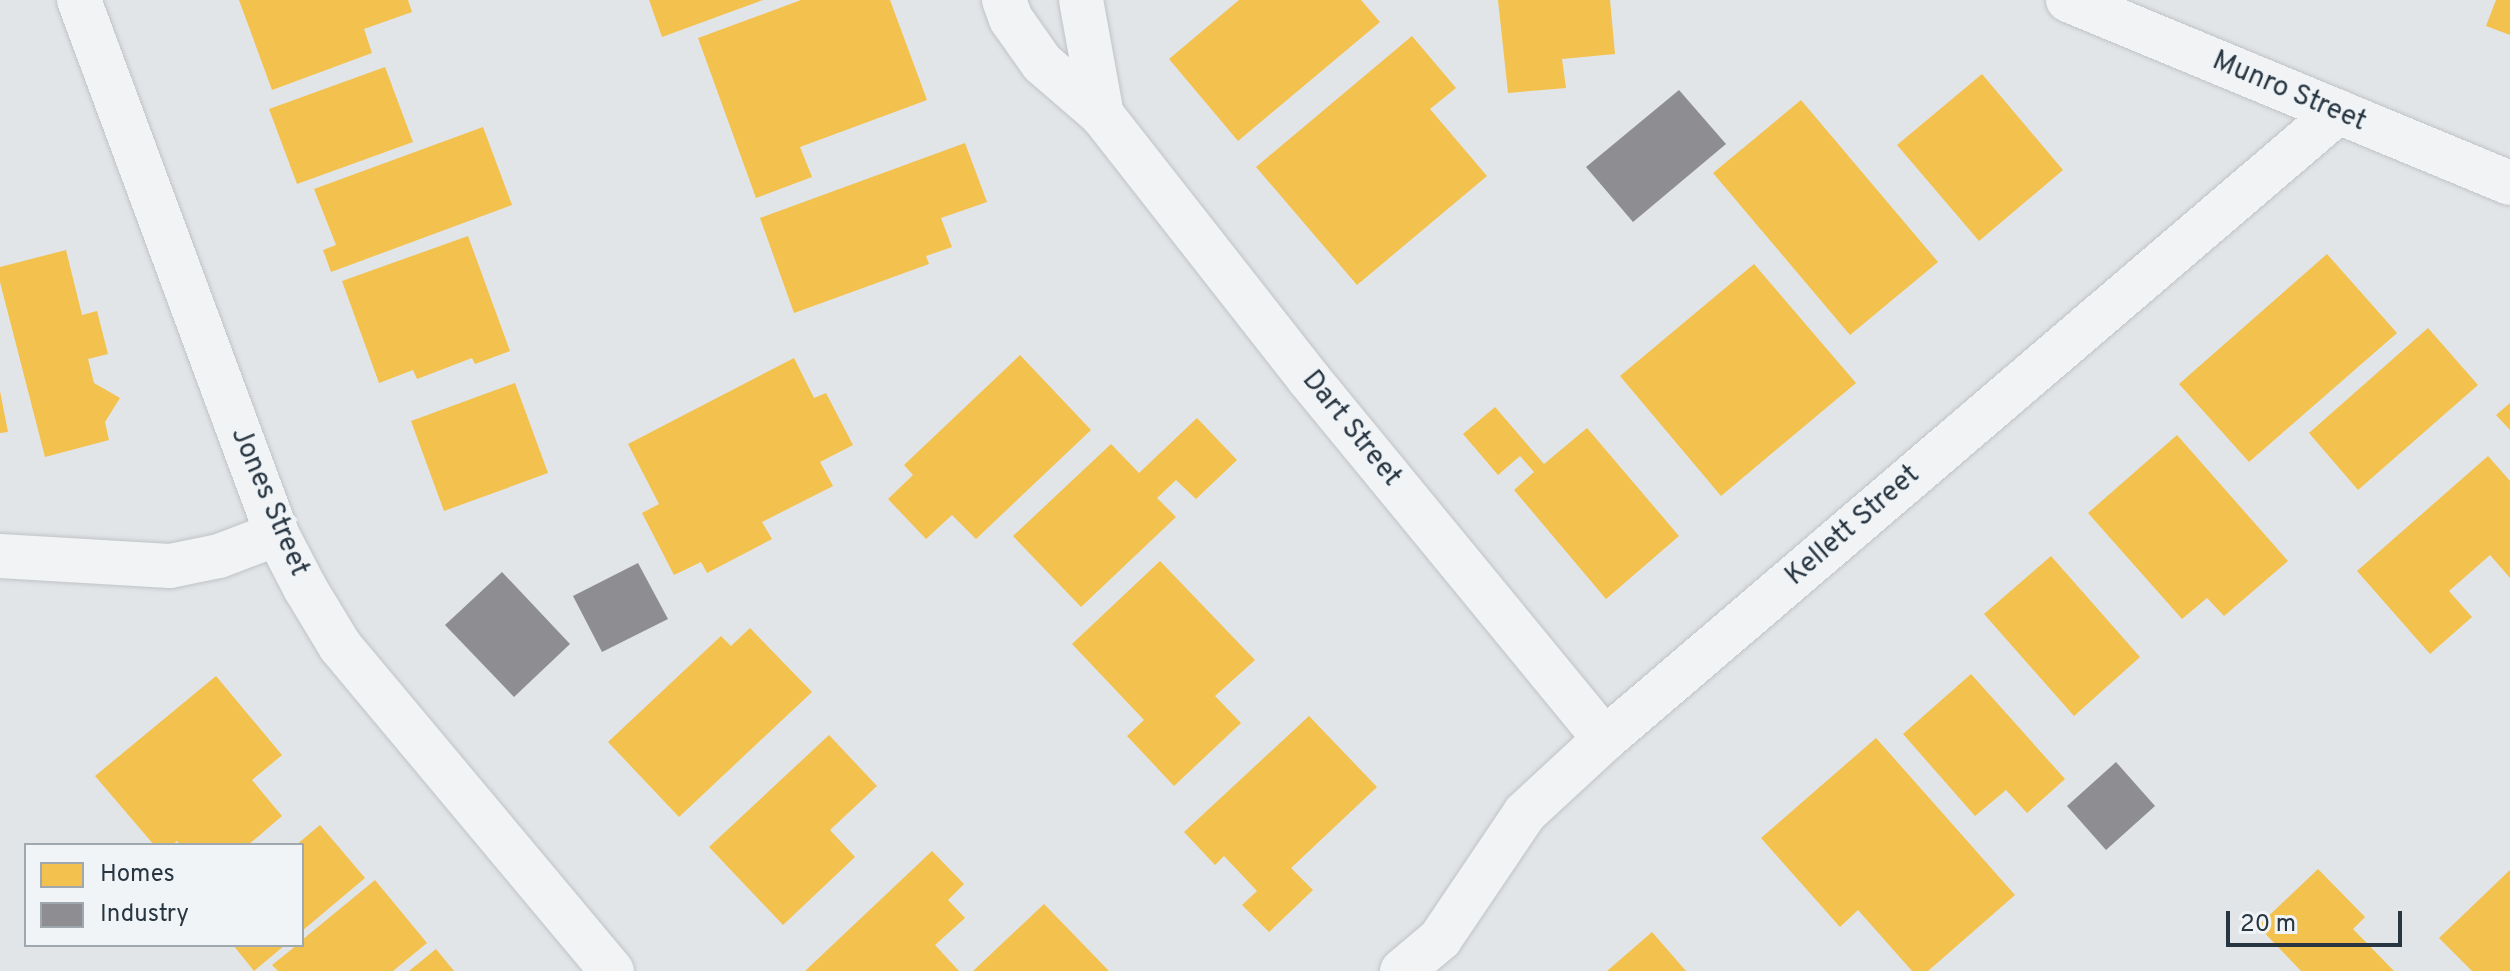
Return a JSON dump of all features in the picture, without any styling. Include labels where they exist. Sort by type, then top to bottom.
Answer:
[{"type":"street","name":"Jones Street","points":[[79,0],[277,534],[340,646],[612,971]]},
{"type":"street","name":"Dart Street","points":[[1004,0],[1011,19],[1042,63],[1102,115],[1309,379],[1605,739]]},
{"type":"street","name":"Dart Street","points":[[1081,0],[1102,115]]},
{"type":"street","name":"Munro Street","points":[[2068,0],[2510,183]]},
{"type":"street","name":"Kellett Street","points":[[1402,971],[1440,939],[1525,813],[1605,739],[2338,112]]},
{"type":"street","points":[[0,556],[170,566],[219,556],[277,534]]},
{"type":"building: Homes","points":[[239,0],[408,0],[412,12],[364,29],[372,53],[272,90]]},
{"type":"building: Homes","points":[[649,0],[763,0],[662,37]]},
{"type":"building: Homes","points":[[801,0],[890,0],[927,100],[800,147],[812,177],[756,198],[698,38]]},
{"type":"building: Homes","points":[[1239,0],[1361,0],[1380,22],[1238,141],[1169,59]]},
{"type":"building: Homes","points":[[1498,0],[1610,0],[1615,54],[1562,59],[1566,88],[1508,93]]},
{"type":"building: Homes","points":[[2496,0],[2510,0],[2510,35],[2486,26]]},
{"type":"building: Homes","points":[[1412,36],[1456,88],[1430,109],[1487,176],[1357,285],[1256,167]]},
{"type":"building: Homes","points":[[385,67],[413,142],[297,184],[269,109]]},
{"type":"building: Homes","points":[[1982,74],[2063,170],[1979,241],[1897,145]]},
{"type":"building: Homes","points":[[1801,100],[1938,262],[1850,335],[1713,173]]},
{"type":"building: Homes","points":[[483,127],[512,205],[331,272],[323,250],[336,245],[314,189]]},
{"type":"building: Homes","points":[[965,143],[987,202],[941,218],[952,247],[926,256],[929,264],[794,313],[760,218]]},
{"type":"building: Homes","points":[[468,236],[510,351],[475,364],[472,358],[417,379],[413,370],[379,383],[342,281]]},
{"type":"building: Homes","points":[[66,250],[82,315],[97,311],[108,354],[88,359],[94,383],[120,398],[105,422],[109,440],[45,457],[0,282],[0,267]]},
{"type":"building: Homes","points":[[2327,254],[2397,333],[2249,462],[2179,384]]},
{"type":"building: Homes","points":[[1754,264],[1856,383],[1721,496],[1620,376]]},
{"type":"building: Homes","points":[[2428,328],[2478,385],[2358,490],[2309,433]]},
{"type":"building: Homes","points":[[1020,355],[1091,430],[976,539],[952,515],[926,539],[888,499],[913,475],[904,465]]},
{"type":"building: Homes","points":[[794,358],[814,398],[826,393],[853,445],[820,462],[833,486],[762,522],[772,539],[707,573],[701,562],[674,575],[642,513],[659,504],[628,444]]},
{"type":"building: Homes","points":[[515,383],[548,473],[444,511],[411,421]]},
{"type":"building: Homes","points":[[0,391],[8,432],[0,433]]},
{"type":"building: Homes","points":[[2510,403],[2510,430],[2496,415]]},
{"type":"building: Homes","points":[[1495,407],[1544,464],[1587,428],[1679,536],[1606,599],[1514,490],[1534,472],[1520,456],[1498,475],[1463,434]]},
{"type":"building: Homes","points":[[1197,418],[1237,460],[1196,499],[1176,480],[1157,498],[1176,517],[1081,607],[1013,536],[1111,444],[1139,473]]},
{"type":"building: Homes","points":[[2177,435],[2288,561],[2224,616],[2207,598],[2182,619],[2088,513]]},
{"type":"building: Homes","points":[[2488,456],[2510,481],[2510,578],[2490,555],[2449,591],[2472,617],[2430,654],[2357,571]]},
{"type":"building: Homes","points":[[2051,556],[2140,657],[2074,716],[1984,614]]},
{"type":"building: Homes","points":[[1160,561],[1255,660],[1215,696],[1241,723],[1174,786],[1127,736],[1144,720],[1072,644]]},
{"type":"building: Homes","points":[[750,628],[812,692],[679,817],[608,742],[721,636],[731,646]]},
{"type":"building: Homes","points":[[1971,674],[2065,779],[2027,813],[2006,790],[1975,816],[1903,734]]},
{"type":"building: Homes","points":[[216,676],[282,755],[252,780],[282,816],[250,843],[152,843],[95,776]]},
{"type":"building: Homes","points":[[1309,716],[1377,787],[1291,868],[1313,890],[1269,932],[1242,905],[1257,891],[1224,856],[1215,865],[1184,832]]},
{"type":"building: Homes","points":[[829,735],[877,786],[830,830],[855,857],[783,925],[709,847]]},
{"type":"building: Homes","points":[[1876,738],[2015,895],[1928,971],[1912,971],[1858,910],[1840,927],[1761,838]]},
{"type":"building: Homes","points":[[320,825],[365,878],[304,929],[304,843],[298,843]]},
{"type":"building: Homes","points":[[932,851],[964,884],[948,900],[965,918],[935,945],[959,971],[805,971]]},
{"type":"building: Homes","points":[[2318,869],[2365,917],[2353,929],[2394,971],[2301,971],[2258,926]]},
{"type":"building: Homes","points":[[2510,870],[2510,971],[2472,971],[2439,938]]},
{"type":"building: Homes","points":[[375,880],[427,943],[393,971],[278,971],[272,965],[294,947],[304,947],[304,938]]},
{"type":"building: Homes","points":[[1044,904],[1109,971],[973,971]]},
{"type":"building: Homes","points":[[1652,932],[1686,971],[1607,971]]},
{"type":"building: Homes","points":[[235,947],[283,947],[254,971]]},
{"type":"building: Homes","points":[[436,949],[454,971],[409,971]]},
{"type":"building: Industry","points":[[1679,90],[1726,144],[1633,222],[1586,167]]},
{"type":"building: Industry","points":[[638,563],[668,619],[602,652],[573,596]]},
{"type":"building: Industry","points":[[502,572],[570,644],[514,697],[445,625]]},
{"type":"building: Industry","points":[[2116,762],[2155,806],[2106,850],[2067,806]]}]
